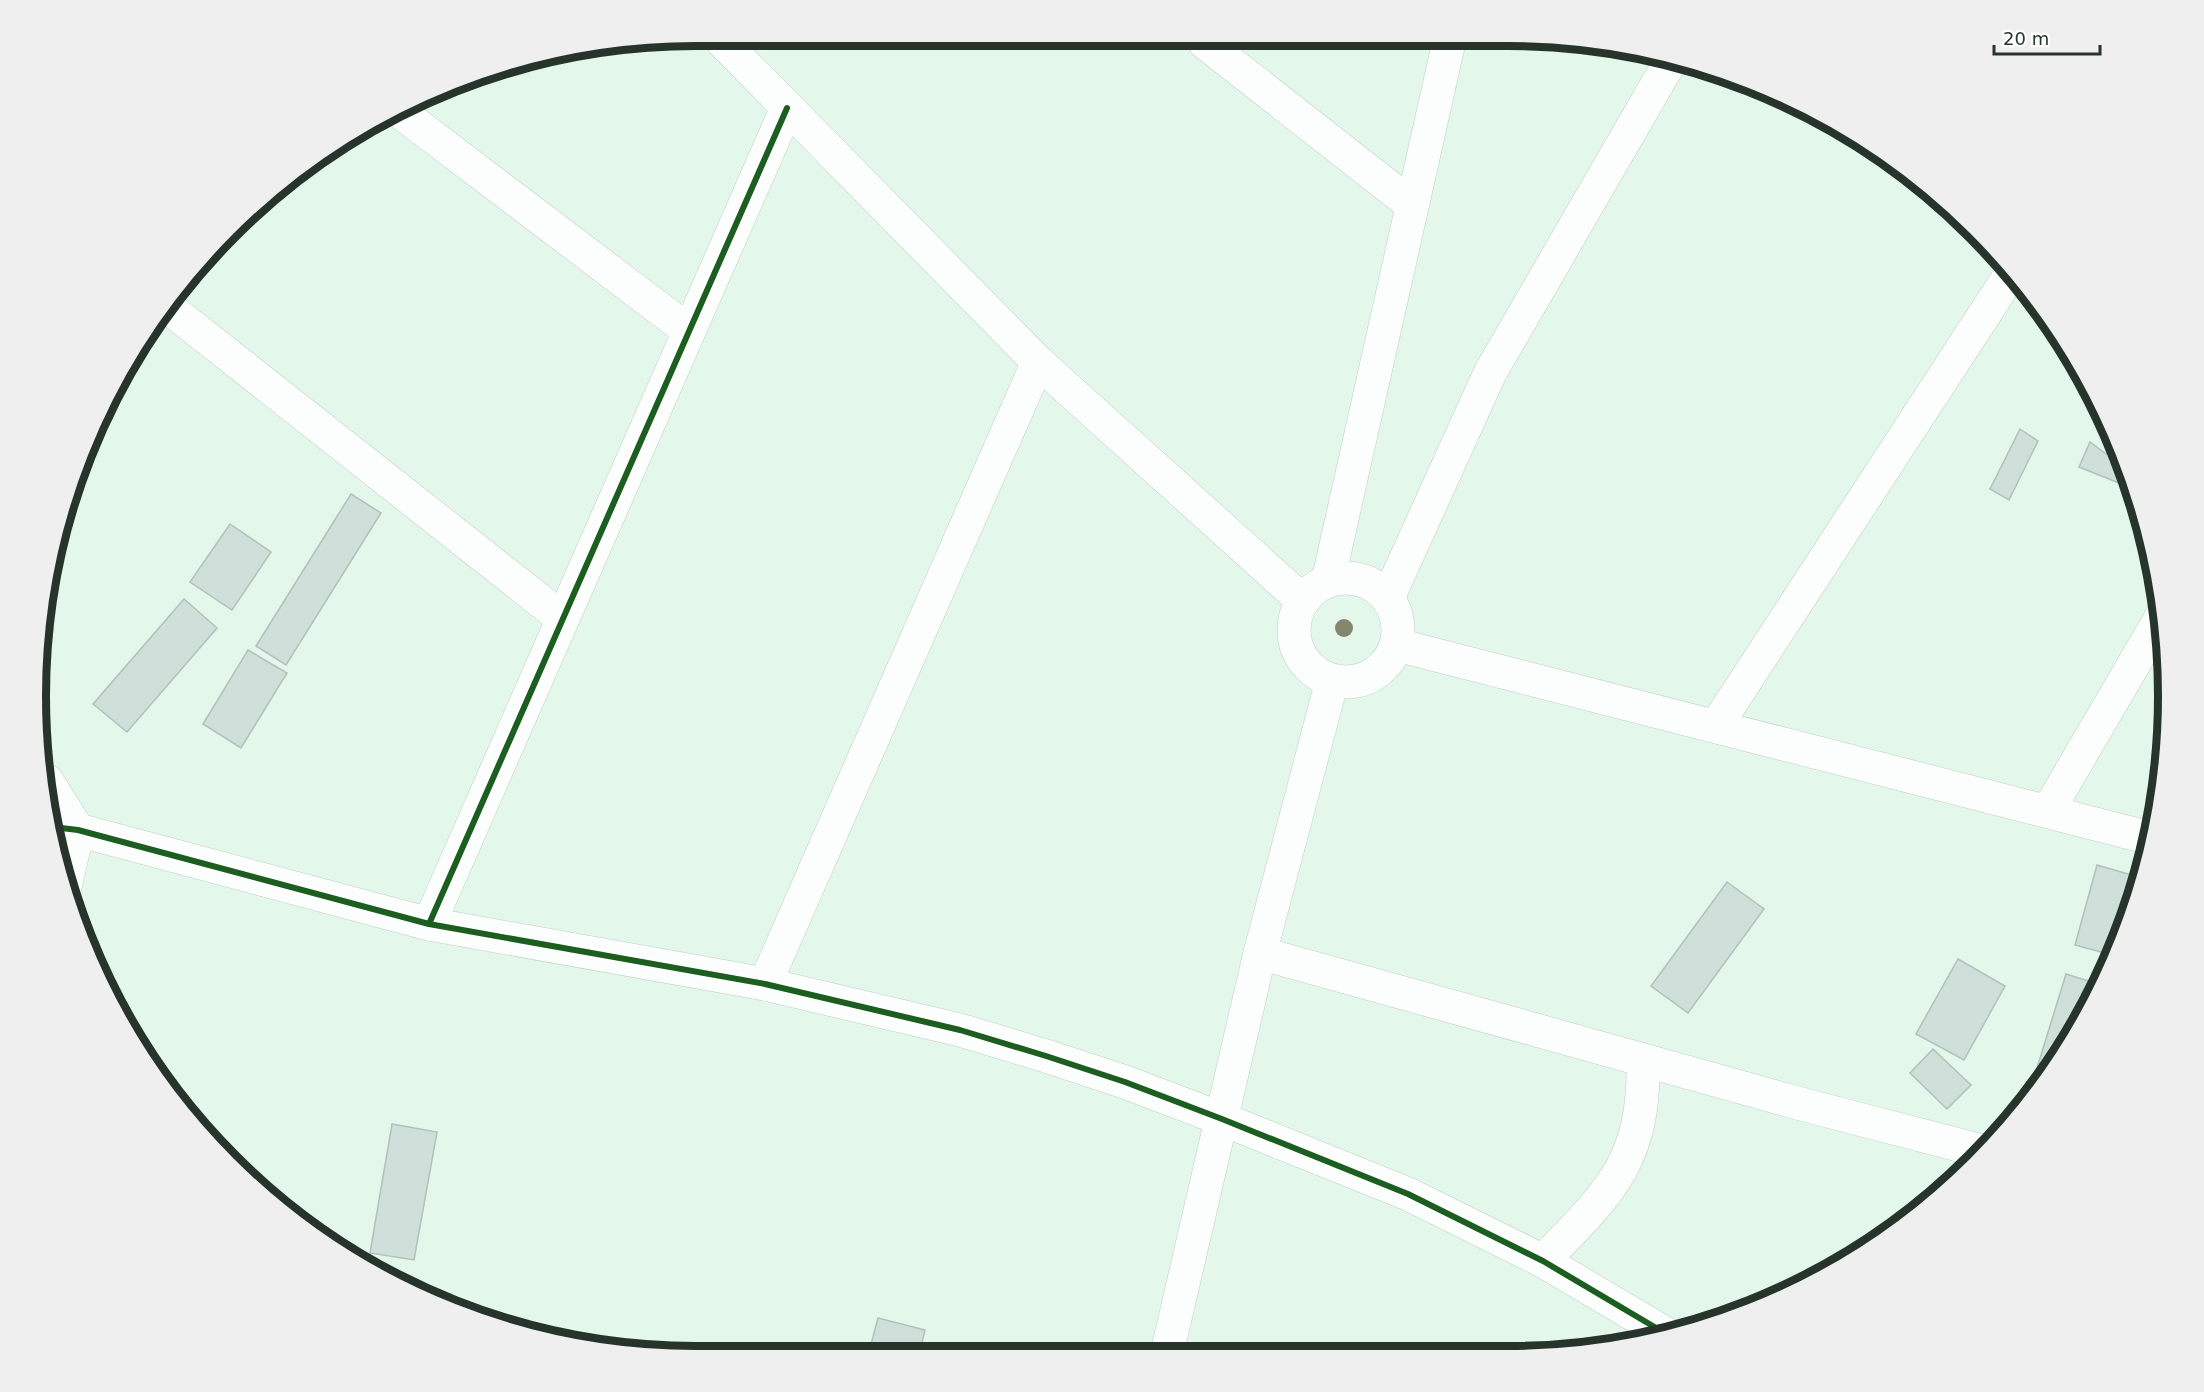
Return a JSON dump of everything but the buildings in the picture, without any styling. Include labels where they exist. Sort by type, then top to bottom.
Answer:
[{"type":"street","points":[[727,46],[1038,362],[1303,601]]},
{"type":"street","points":[[1209,46],[1412,206]]},
{"type":"street","points":[[1328,580],[1448,46]]},
{"type":"street","points":[[1388,598],[1490,373],[1667,67]]},
{"type":"street","points":[[429,924],[787,108]]},
{"type":"street","points":[[405,115],[689,331]]},
{"type":"street","points":[[1716,726],[2006,281]]},
{"type":"street","points":[[173,312],[562,618]]},
{"type":"street","points":[[765,984],[1038,362]]},
{"type":"street","points":[[1361,579],[1376,587],[1388,598],[1396,612],[1399,628],[1397,645],[1390,660],[1379,672],[1365,680],[1332,681],[1317,674],[1305,663],[1297,648],[1294,632],[1295,616],[1303,601],[1314,589],[1328,580],[1361,579]]},
{"type":"street","points":[[2048,811],[2154,630]]},
{"type":"street","points":[[1397,645],[2142,836]]},
{"type":"street","points":[[1169,1346],[1260,953],[1332,681]]},
{"type":"street","points":[[56,802],[66,828],[66,850]]},
{"type":"street","points":[[66,828],[429,924],[765,984],[960,1030],[1125,1082],[1408,1194],[1543,1261],[1656,1328]]},
{"type":"street","points":[[1260,953],[1643,1060],[1973,1149]]},
{"type":"street","points":[[1543,1261],[1598,1204],[1623,1168],[1637,1131],[1644,1092],[1643,1060]]},
{"type":"cycle path","points":[[429,924],[787,108]]},
{"type":"cycle path","points":[[60,828],[78,830],[429,924],[765,984],[960,1030],[1046,1056],[1125,1082],[1408,1194],[1543,1261],[1656,1328]]}]
